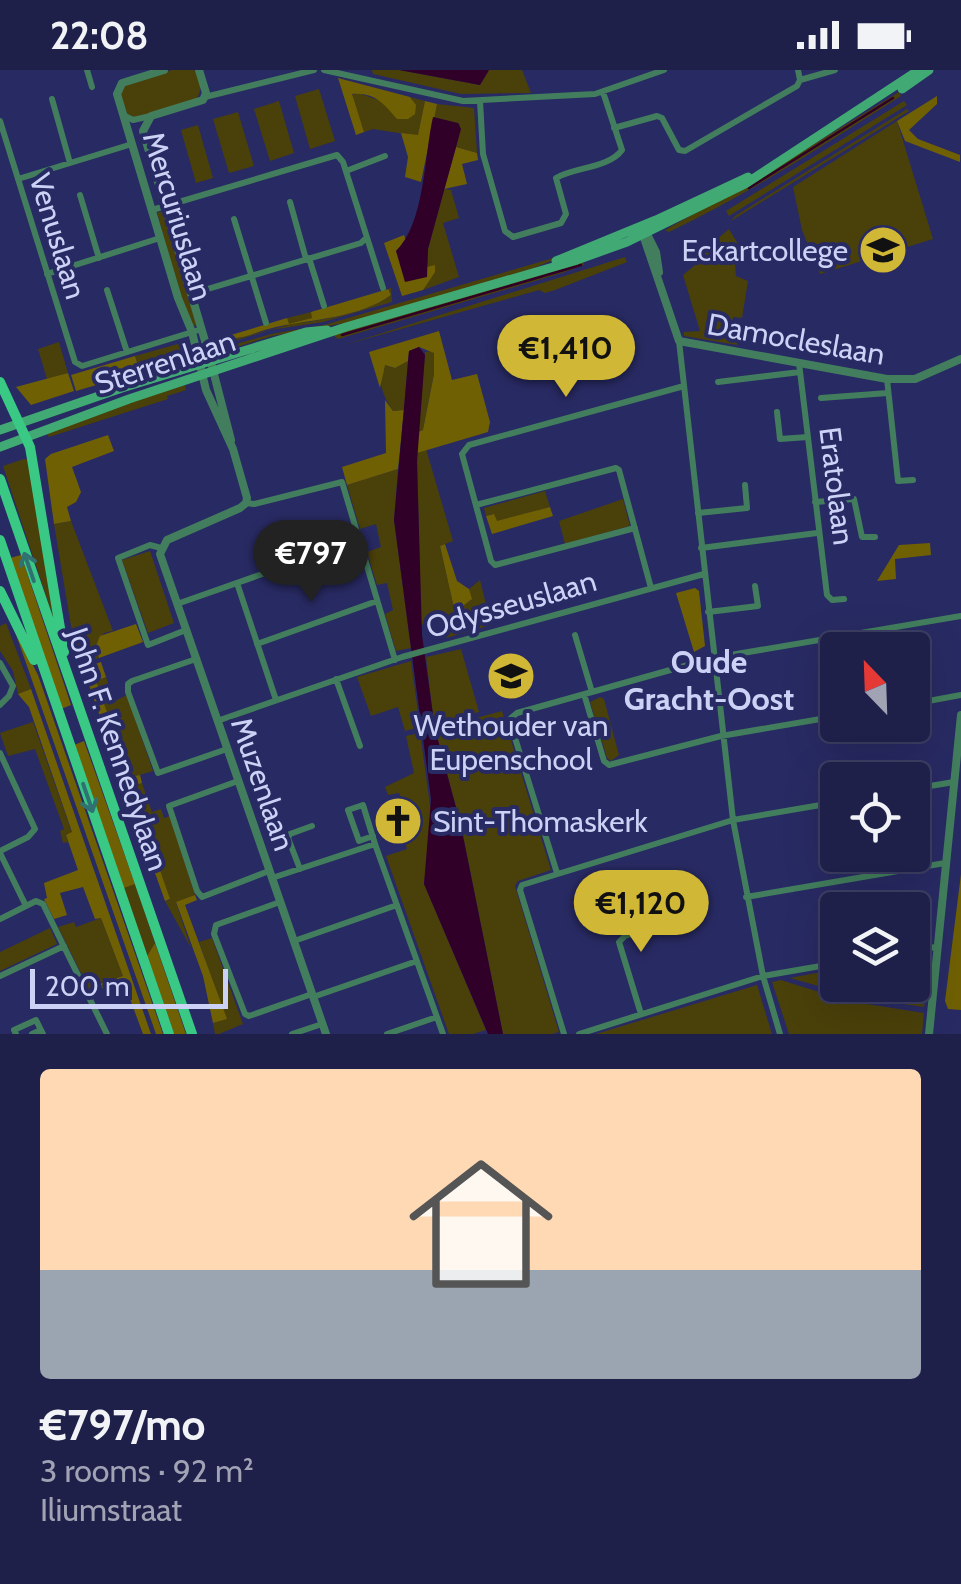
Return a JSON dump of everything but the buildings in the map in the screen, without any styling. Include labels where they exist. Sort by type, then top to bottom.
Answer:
[{"type":"main road","name":"Sterrenlaan","points":[[4,429],[540,269],[644,231],[724,196],[930,70]]},
{"type":"main road","name":"Sterrenlaan","points":[[872,102],[910,73]]},
{"type":"main road","name":"Sterrenlaan","points":[[0,447],[207,368]]},
{"type":"main road","points":[[0,382],[26,437],[72,692]]},
{"type":"main road","name":"John F. Kennedylaan","points":[[0,480],[192,1034]]},
{"type":"main road","name":"John F. Kennedylaan","points":[[0,540],[168,1034]]},
{"type":"main road","points":[[0,591],[56,706]]},
{"type":"street","points":[[87,70],[92,87]]},
{"type":"street","name":"Mercuriuslaan","points":[[164,70],[122,83],[118,94],[160,238],[231,444],[246,503]]},
{"type":"street","points":[[199,70],[205,97],[314,70]]},
{"type":"street","points":[[324,70],[445,99],[480,100],[604,92],[661,70]]},
{"type":"street","points":[[614,128],[657,116],[662,118],[678,150],[685,151],[798,86],[798,70]]},
{"type":"street","points":[[800,80],[835,70]]},
{"type":"street","points":[[480,100],[483,154],[505,232],[510,236],[562,222],[566,214],[556,178],[616,158],[622,150],[604,92]]},
{"type":"street","name":"Mercuriuslaan","points":[[122,114],[133,120],[205,97]]},
{"type":"street","points":[[52,99],[70,163]]},
{"type":"street","name":"Mercuriuslaan","points":[[151,116],[143,131],[202,329],[207,368]]},
{"type":"street","name":"Venuslaan","points":[[0,121],[75,362],[82,366],[128,352]]},
{"type":"street","points":[[18,179],[132,144]]},
{"type":"street","points":[[152,210],[336,155],[346,171],[383,288]]},
{"type":"street","points":[[346,171],[385,156]]},
{"type":"street","points":[[80,194],[98,258]]},
{"type":"street","points":[[290,202],[324,306]]},
{"type":"street","points":[[234,219],[266,323]]},
{"type":"street","points":[[644,231],[658,259],[659,275],[679,341],[733,820],[763,976],[780,1034]]},
{"type":"street","points":[[47,274],[160,238]]},
{"type":"street","points":[[191,294],[365,239]]},
{"type":"street","points":[[108,290],[128,352],[202,329]]},
{"type":"street","name":"Damocleslaan","points":[[679,341],[800,367],[887,379],[915,379],[961,359]]},
{"type":"street","points":[[718,382],[800,367]]},
{"type":"street","name":"Eratolaan","points":[[800,367],[827,596],[832,600],[844,598]]},
{"type":"street","points":[[887,379],[898,481],[913,480]]},
{"type":"street","points":[[635,528],[495,565],[462,454],[464,449],[684,386]]},
{"type":"street","points":[[821,398],[888,393]]},
{"type":"street","points":[[777,412],[780,439],[808,437]]},
{"type":"street","points":[[476,505],[616,468],[651,588]]},
{"type":"street","points":[[186,630],[148,645],[118,558],[148,546],[161,548],[167,540],[246,503],[342,482],[394,660]]},
{"type":"street","points":[[698,513],[748,508],[745,485]]},
{"type":"street","points":[[815,502],[854,499],[862,537],[875,537]]},
{"type":"street","points":[[701,548],[817,533]]},
{"type":"street","points":[[177,604],[359,540]]},
{"type":"street","name":"Muzenlaan","points":[[161,548],[326,1034]]},
{"type":"street","name":"Odysseuslaan","points":[[217,721],[394,660],[704,574]]},
{"type":"street","points":[[237,583],[276,700]]},
{"type":"street","points":[[708,612],[758,606],[756,586]]},
{"type":"street","points":[[257,644],[377,600]]},
{"type":"street","points":[[556,872],[511,718],[517,713],[713,658],[961,616]]},
{"type":"street","points":[[575,635],[604,760],[609,765],[722,736],[820,719]]},
{"type":"street","points":[[196,659],[132,681],[128,692],[158,773],[227,748]]},
{"type":"street","points":[[0,663],[13,686],[0,705]]},
{"type":"street","points":[[336,680],[360,746]]},
{"type":"street","points":[[930,701],[961,696]]},
{"type":"street","points":[[929,1034],[961,715]]},
{"type":"street","points":[[0,753],[34,825],[33,832],[0,852],[26,906]]},
{"type":"street","points":[[238,781],[169,806],[202,897],[300,868],[374,840]]},
{"type":"street","points":[[930,787],[954,782]]},
{"type":"street","points":[[374,840],[359,841],[348,810],[363,805],[443,1034]]},
{"type":"street","points":[[564,1034],[520,890],[527,881],[733,820],[820,805]]},
{"type":"street","points":[[300,868],[288,838],[312,826]]},
{"type":"street","points":[[746,897],[945,863]]},
{"type":"street","points":[[0,919],[36,901],[43,904],[107,1034]]},
{"type":"street","points":[[280,902],[216,925],[214,934],[249,1016],[418,961]]},
{"type":"street","points":[[294,942],[397,904]]},
{"type":"street","points":[[641,1014],[619,942],[625,936],[684,918]]},
{"type":"street","points":[[0,976],[64,946]]},
{"type":"street","points":[[930,948],[936,947]]},
{"type":"street","points":[[579,1034],[763,976],[820,966]]},
{"type":"street","points":[[387,1034],[437,1017]]},
{"type":"street","points":[[16,1034],[14,1030],[36,1020],[42,1032],[32,1034]]},
{"type":"street","points":[[292,1034],[322,1024]]},
{"type":"shaded area","points":[[172,70],[194,70],[200,85],[196,99],[136,118],[127,114],[120,93],[123,86]]},
{"type":"shaded area","points":[[372,70],[399,70],[480,85],[489,70],[522,70],[531,93],[461,94],[373,74]]},
{"type":"shaded area","points":[[399,70],[489,70],[480,85]]},
{"type":"shaded area","points":[[338,78],[410,97],[416,105],[415,114],[397,119],[373,97],[352,94],[364,132],[356,135]]},
{"type":"shaded area","points":[[319,89],[335,141],[310,149],[295,96]]},
{"type":"shaded area","points":[[899,92],[901,96],[816,150],[699,217],[669,232],[665,230],[770,171]]},
{"type":"shaded area","points":[[358,93],[393,105],[413,100],[410,97],[425,101],[418,136],[373,129],[364,132],[351,95]]},
{"type":"shaded area","points":[[937,96],[937,104],[909,130],[918,139],[960,155],[960,162],[905,141],[897,121]]},
{"type":"shaded area","points":[[279,101],[294,153],[270,161],[254,109]]},
{"type":"shaded area","points":[[425,101],[437,104],[421,182],[405,177],[408,157],[401,133],[418,135]]},
{"type":"shaded area","points":[[904,101],[907,105],[729,216],[726,211]]},
{"type":"shaded area","points":[[437,104],[474,108],[477,153],[456,147],[460,124],[433,117]]},
{"type":"shaded area","points":[[909,111],[731,221],[735,216]]},
{"type":"shaded area","points":[[238,112],[254,166],[229,173],[213,119]]},
{"type":"shaded area","points":[[433,117],[458,123],[461,129],[428,249],[427,277],[405,282],[396,251],[406,239],[418,207]]},
{"type":"shaded area","points":[[897,121],[933,239],[820,274],[802,230],[793,187]]},
{"type":"shaded area","points":[[198,125],[213,178],[196,183],[181,130]]},
{"type":"shaded area","points":[[456,147],[477,153],[478,160],[462,164],[467,184],[444,189]]},
{"type":"shaded area","points":[[444,189],[451,190],[459,218],[443,223],[459,277],[423,290],[435,266],[427,267],[428,249]]},
{"type":"shaded area","points":[[157,212],[164,212],[199,325],[193,326],[179,297]]},
{"type":"shaded area","points":[[729,229],[739,246],[734,248],[736,276],[748,281],[742,318],[733,317],[730,333],[739,335],[737,345],[684,336],[684,332],[700,331],[683,275],[701,260],[698,255]]},
{"type":"shaded area","points":[[404,235],[406,241],[396,251],[427,277],[427,267],[435,265],[435,272],[423,290],[402,296],[384,243]]},
{"type":"shaded area","points":[[567,254],[534,268],[351,322],[272,336],[227,350],[226,347],[271,334],[324,325]]},
{"type":"shaded area","points":[[625,257],[627,262],[555,290],[539,290],[344,345]]},
{"type":"shaded area","points":[[583,262],[584,265],[562,273],[338,339],[333,335]]},
{"type":"shaded area","points":[[391,288],[392,302],[323,322],[270,330],[225,344],[220,339],[232,340],[288,325],[287,318],[311,312],[313,318],[299,323],[359,311],[391,295]]},
{"type":"shaded area","points":[[388,289],[391,295],[365,309],[242,337],[221,338],[287,318],[289,324],[312,318],[311,312]]},
{"type":"shaded area","points":[[439,331],[452,380],[477,374],[490,422],[488,432],[417,453],[418,432],[423,430],[434,374],[434,353],[419,347],[409,351],[408,361],[395,368],[385,365],[380,388],[369,352]]},
{"type":"shaded area","points":[[59,342],[68,373],[47,379],[38,349]]},
{"type":"shaded area","points":[[181,343],[181,360],[140,372],[135,356]]},
{"type":"shaded area","points":[[419,347],[425,355],[417,462],[422,635],[435,729],[461,826],[503,1034],[488,1034],[424,884],[431,799],[394,520],[409,351]]},
{"type":"shaded area","points":[[431,351],[434,374],[423,430],[418,432],[425,352]]},
{"type":"shaded area","points":[[135,356],[140,372],[76,391],[71,375]]},
{"type":"shaded area","points":[[408,361],[404,410],[393,411],[382,389],[384,365],[395,368]]},
{"type":"shaded area","points":[[68,373],[74,391],[31,405],[16,387]]},
{"type":"shaded area","points":[[185,385],[186,390],[167,396],[168,399],[49,437],[47,434],[114,406]]},
{"type":"shaded area","points":[[385,400],[393,411],[404,410],[398,469],[347,485],[342,467],[386,453]]},
{"type":"shaded area","points":[[108,435],[114,451],[72,467],[81,492],[76,502],[67,507],[71,521],[54,524],[45,459]]},
{"type":"shaded area","points":[[426,449],[453,541],[440,546],[455,611],[471,600],[469,589],[480,580],[491,625],[446,638],[436,610],[421,627],[417,453]]},
{"type":"shaded area","points":[[28,460],[54,620],[3,466]]},
{"type":"shaded area","points":[[398,469],[394,520],[411,648],[396,651],[385,614],[393,610],[387,583],[377,585],[367,552],[381,547],[376,524],[360,529],[347,485]]},
{"type":"shaded area","points":[[545,491],[550,507],[497,522],[492,514],[486,516],[484,508]]},
{"type":"shaded area","points":[[623,499],[630,526],[565,544],[559,521]]},
{"type":"shaded area","points":[[550,507],[553,516],[492,534],[486,516],[494,514],[497,521]]},
{"type":"shaded area","points":[[71,521],[113,631],[104,633],[96,646],[99,658],[81,664],[54,524]]},
{"type":"shaded area","points":[[930,543],[931,555],[895,559],[896,579],[877,581],[899,545]]},
{"type":"shaded area","points":[[445,544],[457,581],[469,589],[472,599],[455,612],[440,546]]},
{"type":"shaded area","points":[[150,551],[174,623],[148,633],[122,560]]},
{"type":"shaded area","points":[[21,555],[71,705],[61,709],[10,558]]},
{"type":"shaded area","points":[[695,588],[699,591],[705,646],[694,652],[676,593]]},
{"type":"shaded area","points":[[6,623],[31,689],[18,694],[13,671],[0,651],[0,626]]},
{"type":"shaded area","points":[[136,624],[143,642],[99,658],[96,646],[100,636]]},
{"type":"shaded area","points":[[13,626],[38,675],[163,1034],[156,1034]]},
{"type":"shaded area","points":[[461,649],[479,712],[434,724],[426,657]]},
{"type":"shaded area","points":[[411,661],[420,727],[405,731],[398,707],[371,716],[357,677]]},
{"type":"shaded area","points":[[101,662],[106,677],[96,681],[130,777],[140,775],[142,783],[125,788],[83,668]]},
{"type":"shaded area","points":[[106,677],[115,701],[127,695],[153,771],[130,778],[96,681]]},
{"type":"shaded area","points":[[31,689],[151,1034],[143,1034],[126,988],[106,994],[100,984],[123,976],[101,918],[95,919],[83,887],[60,893],[67,915],[54,919],[44,899],[44,883],[78,870],[66,835],[72,832],[29,707],[18,694]]},
{"type":"shaded area","points":[[604,699],[619,755],[611,761],[590,702]]},
{"type":"shaded area","points":[[502,711],[551,870],[518,881],[515,886],[559,1032],[552,1034],[503,1034],[461,826],[435,729]]},
{"type":"shaded area","points":[[33,722],[72,833],[66,835],[68,842],[63,843],[60,831],[64,829],[35,749],[8,756],[0,733]]},
{"type":"shaded area","points":[[420,733],[432,819],[424,884],[486,1030],[473,1034],[449,1034],[386,856],[407,849],[402,815],[408,812],[399,793],[388,795],[385,787],[414,773],[406,736]]},
{"type":"shaded area","points":[[84,741],[135,884],[124,888],[74,745]]},
{"type":"shaded area","points":[[142,783],[152,812],[161,809],[164,818],[170,816],[195,895],[176,903],[191,948],[165,901],[170,900],[135,801],[130,803],[125,789]]},
{"type":"shaded area","points":[[136,801],[170,899],[165,901],[130,803]]},
{"type":"shaded area","points":[[961,874],[961,1010],[948,1009],[945,1001]]},
{"type":"shaded area","points":[[135,884],[155,943],[147,956],[124,888]]},
{"type":"shaded area","points":[[195,895],[197,900],[185,905],[227,1019],[213,1023],[203,976],[176,902]]},
{"type":"shaded area","points":[[101,918],[123,976],[89,989],[58,927],[74,922],[76,927]]},
{"type":"shaded area","points":[[50,928],[57,944],[0,971],[0,952]]},
{"type":"shaded area","points":[[212,938],[243,1024],[219,1034],[215,1034],[213,1023],[226,1019],[199,942]]},
{"type":"shaded area","points":[[155,943],[186,1034],[174,1034],[147,956]]},
{"type":"shaded area","points":[[820,972],[820,987],[790,978]]},
{"type":"shaded area","points":[[781,980],[820,992],[820,1002],[854,1002],[924,1013],[922,1034],[789,1034],[772,982]]},
{"type":"shaded area","points":[[757,985],[772,1034],[596,1034]]},
{"type":"shaded area","points":[[890,1002],[924,1002],[924,1007]]},
{"type":"waterway","points":[[749,188],[893,98]]},
{"type":"waterway","points":[[342,335],[581,265]]},
{"type":"place","name":"Eckartcollege","points":[[883,250]]},
{"type":"place","name":"Wethouder van Eupenschool","points":[[511,676]]},
{"type":"place","name":"Sint-Thomaskerk","points":[[398,821]]},
{"type":"district","name":"Oude Gracht-Oost","points":[[709,680]]}]
